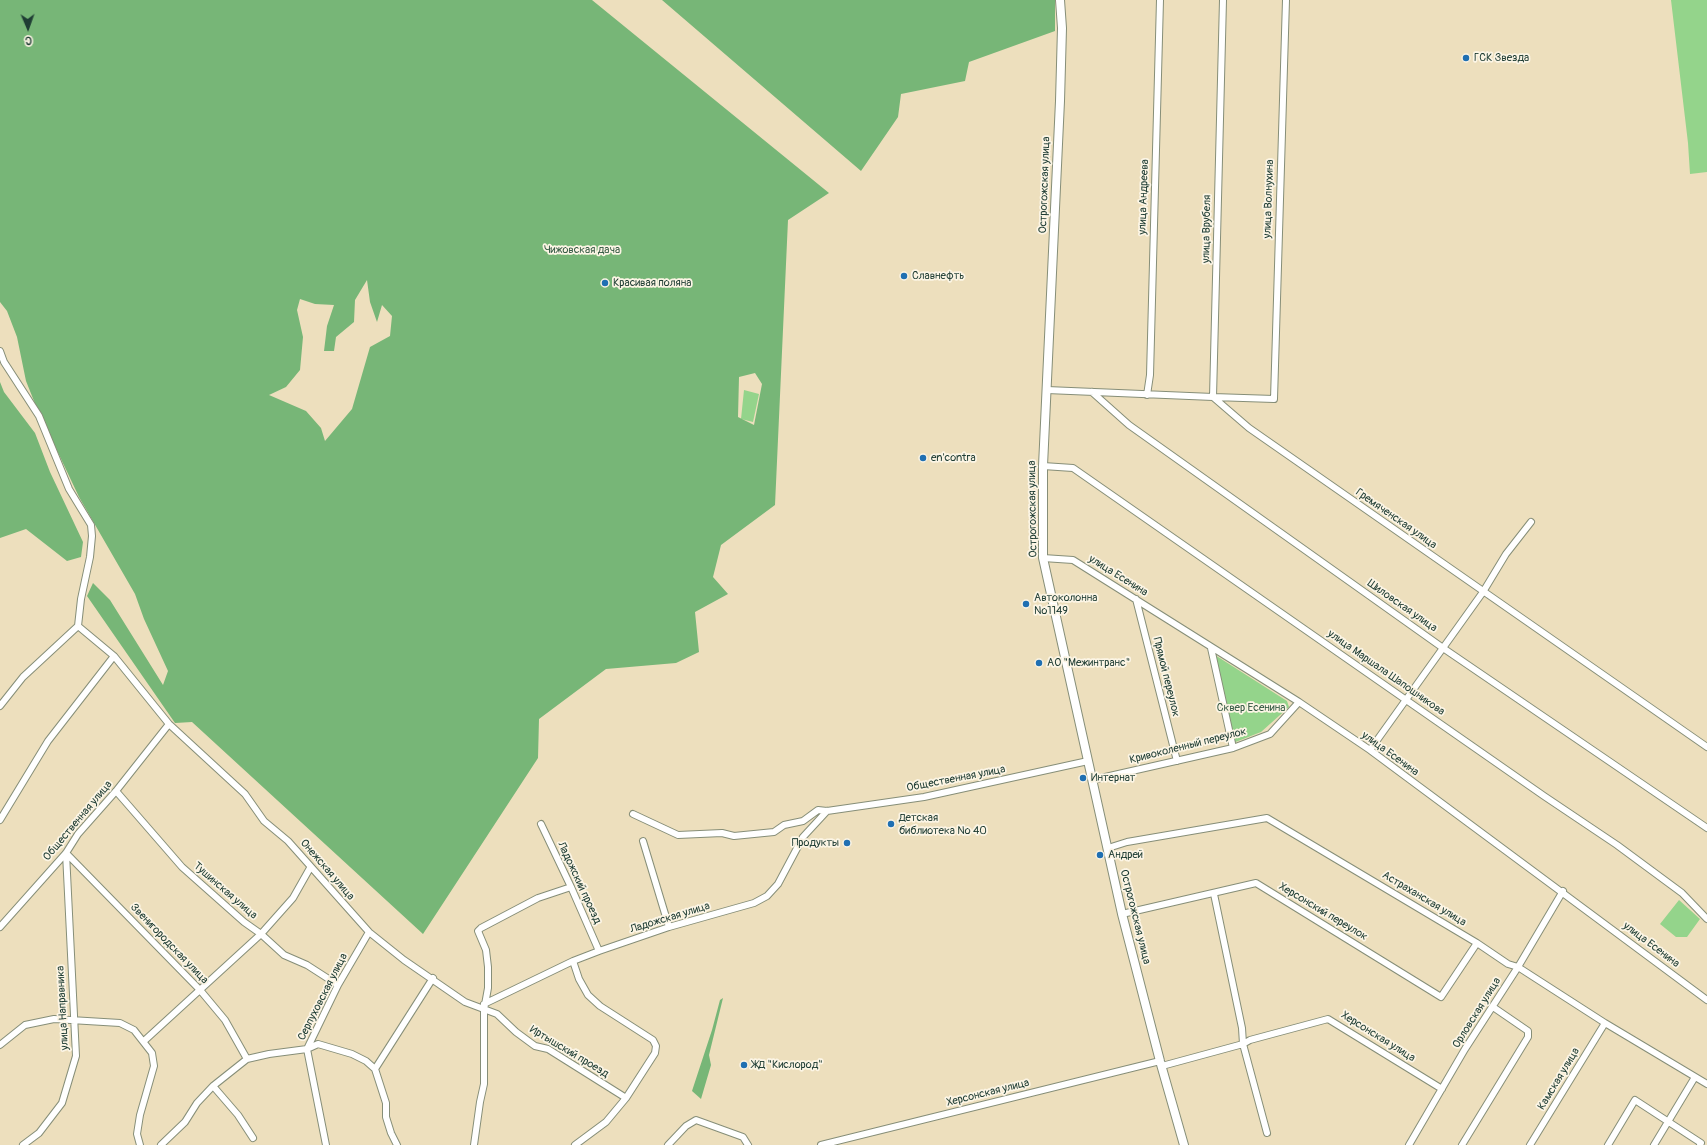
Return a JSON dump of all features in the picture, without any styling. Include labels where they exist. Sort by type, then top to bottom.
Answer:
[{"type":"street","name":"Острогожская улица","points":[[1060,0],[1062,28],[1060,101],[1043,466],[1043,558],[1122,914],[1161,1064],[1184,1145]]},
{"type":"street","name":"улица Андреева","points":[[1147,395],[1150,375],[1160,0]]},
{"type":"street","name":"улица Врубеля","points":[[1213,397],[1223,0]]},
{"type":"street","name":"улица Волнухина","points":[[1213,397],[1274,399],[1286,0]]},
{"type":"street","points":[[0,351],[4,362],[39,416],[69,489],[91,525],[92,536],[90,557],[80,600],[78,626],[23,677],[0,706]]},
{"type":"street","points":[[1047,390],[1213,397]]},
{"type":"street","name":"Шиловская улица","points":[[1092,392],[1129,425],[1443,648],[1706,825]]},
{"type":"street","name":"Гремяченская улица","points":[[1213,397],[1249,428],[1707,747]]},
{"type":"street","name":"улица Маршала Шапошникова","points":[[1043,466],[1073,468],[1616,845],[1682,893],[1707,919]]},
{"type":"street","points":[[1370,750],[1483,592],[1506,554],[1531,522]]},
{"type":"street","name":"улица Есенина","points":[[1043,558],[1073,560],[1298,702],[1370,750],[1563,891],[1707,1000]]},
{"type":"street","name":"Прямой переулок","points":[[1136,599],[1177,761]]},
{"type":"street","name":"Онежская улица","points":[[78,626],[114,656],[169,724],[245,794],[264,821],[288,840],[310,868],[368,932],[404,960],[433,978],[465,1002],[484,1007]]},
{"type":"street","points":[[1211,648],[1233,748]]},
{"type":"street","points":[[0,820],[48,741],[114,656]]},
{"type":"street","name":"Кривоколенный переулок","points":[[1092,780],[1233,748],[1270,734],[1298,702]]},
{"type":"street","name":"Общественная улица","points":[[0,927],[66,852],[78,834],[116,791],[169,724]]},
{"type":"street","name":"Общественная улица","points":[[632,814],[678,834],[722,833],[734,836],[774,832],[784,825],[803,821],[818,810],[827,811],[932,796],[1088,761]]},
{"type":"street","name":"Тушинская улица","points":[[116,791],[182,867],[244,922],[261,934],[284,955],[307,965],[338,985]]},
{"type":"street","name":"Ладожская улица","points":[[484,1007],[573,961],[669,927],[754,903],[768,896],[778,884],[803,837],[827,811]]},
{"type":"street","name":"Астраханская улица","points":[[1108,848],[1127,842],[1267,818],[1477,943],[1508,964],[1518,967],[1605,1023],[1707,1084]]},
{"type":"street","name":"Ладожский проезд","points":[[541,824],[599,951]]},
{"type":"street","points":[[643,841],[669,927]]},
{"type":"street","name":"Звенигородская улица","points":[[66,852],[200,990],[225,1020],[248,1059]]},
{"type":"street","name":"улица Направника","points":[[23,1145],[39,1133],[62,1103],[76,1056],[66,852]]},
{"type":"street","points":[[144,1041],[261,934],[293,898],[310,868]]},
{"type":"street","name":"Херсонский переулок","points":[[1122,914],[1214,894],[1256,883],[1441,997],[1477,943]]},
{"type":"street","points":[[474,1145],[484,1084],[484,1007],[488,988],[486,950],[478,935],[480,928],[538,898],[571,887]]},
{"type":"street","name":"Орловская улица","points":[[1409,1145],[1563,891]]},
{"type":"street","points":[[1214,894],[1242,1028],[1243,1044],[1267,1133]]},
{"type":"street","name":"Серпуховская улица","points":[[326,1145],[307,1050],[338,985],[368,932]]},
{"type":"street","points":[[573,961],[579,979],[588,995],[600,1006],[653,1040],[656,1046],[654,1053],[626,1098],[606,1122],[575,1145]]},
{"type":"street","points":[[375,1068],[433,978]]},
{"type":"street","name":"Иртышский проезд","points":[[484,1007],[498,1014],[516,1032],[535,1046],[548,1049],[626,1098]]},
{"type":"street","points":[[1462,1145],[1528,1037],[1528,1031],[1492,1008]]},
{"type":"street","points":[[0,1045],[25,1025],[54,1019],[74,1019],[120,1023],[134,1030],[152,1053],[154,1066],[140,1115],[137,1134],[140,1145]]},
{"type":"street","name":"Херсонская улица","points":[[821,1145],[1243,1044],[1250,1040],[1328,1019],[1442,1089]]},
{"type":"street","name":"Камская улица","points":[[1530,1145],[1605,1023]]},
{"type":"street","points":[[161,1145],[185,1122],[197,1103],[213,1086],[248,1059],[269,1054],[307,1050],[318,1044],[352,1054],[366,1061],[375,1068],[386,1103],[386,1116],[391,1133],[397,1145]]},
{"type":"street","points":[[1654,1145],[1695,1077]]},
{"type":"street","points":[[213,1086],[238,1115],[253,1138]]},
{"type":"street","points":[[1608,1145],[1635,1100],[1701,1143],[1700,1145]]},
{"type":"street","points":[[668,1145],[686,1126],[696,1120],[743,1137],[748,1145]]},
{"type":"green space","name":"Чижовская дача","points":[[0,0],[592,0],[829,193],[788,220],[775,505],[721,545],[713,577],[728,594],[695,612],[699,652],[676,663],[606,669],[539,719],[538,758],[423,934],[192,722],[175,723],[87,596],[93,583],[110,600],[163,685],[168,671],[144,619],[135,594],[79,497],[36,406],[26,381],[17,337],[7,311],[0,302]],"holes":[[[367,280],[370,302],[377,322],[382,305],[392,316],[390,336],[370,347],[352,409],[325,441],[321,428],[306,411],[269,395],[286,387],[300,370],[303,337],[297,310],[300,299],[315,304],[334,305],[327,326],[324,351],[334,351],[336,337],[354,322],[355,300]],[[755,373],[762,384],[754,425],[738,417],[739,377]]]},
{"type":"green space","points":[[662,0],[1055,0],[1055,31],[969,62],[965,81],[901,94],[898,117],[861,171]]},
{"type":"green space","points":[[1671,0],[1707,0],[1707,172],[1690,174],[1688,143]]},
{"type":"green space","points":[[0,382],[4,392],[35,433],[50,472],[83,542],[81,557],[67,561],[26,529],[0,538]]},
{"type":"green space","points":[[744,390],[759,394],[753,422],[741,419]]},
{"type":"green space","name":"Сквер Есенина","points":[[1215,655],[1287,701],[1289,707],[1261,732],[1233,743]]},
{"type":"green space","points":[[1679,900],[1700,919],[1687,937],[1676,937],[1660,924]]},
{"type":"green space","points":[[723,998],[709,1055],[711,1065],[701,1099],[692,1091],[720,1000]]},
{"type":"place","name":"ГСК Звезда","points":[[1466,58]]},
{"type":"place","name":"Cлавнефть","points":[[904,276]]},
{"type":"place","name":"Красивая поляна","points":[[605,283]]},
{"type":"place","name":"en'contra","points":[[923,458]]},
{"type":"place","name":"Автоколонна №1149","points":[[1026,604]]},
{"type":"place","name":"АО \"Межинтранс\"","points":[[1039,663]]},
{"type":"place","name":"Интернат","points":[[1083,778]]},
{"type":"place","name":"Детская библиотека № 40","points":[[891,824]]},
{"type":"place","name":"Продукты","points":[[847,843]]},
{"type":"place","name":"Андрей","points":[[1100,855]]},
{"type":"place","name":"ЖД \"Кислород\"","points":[[744,1065]]}]
